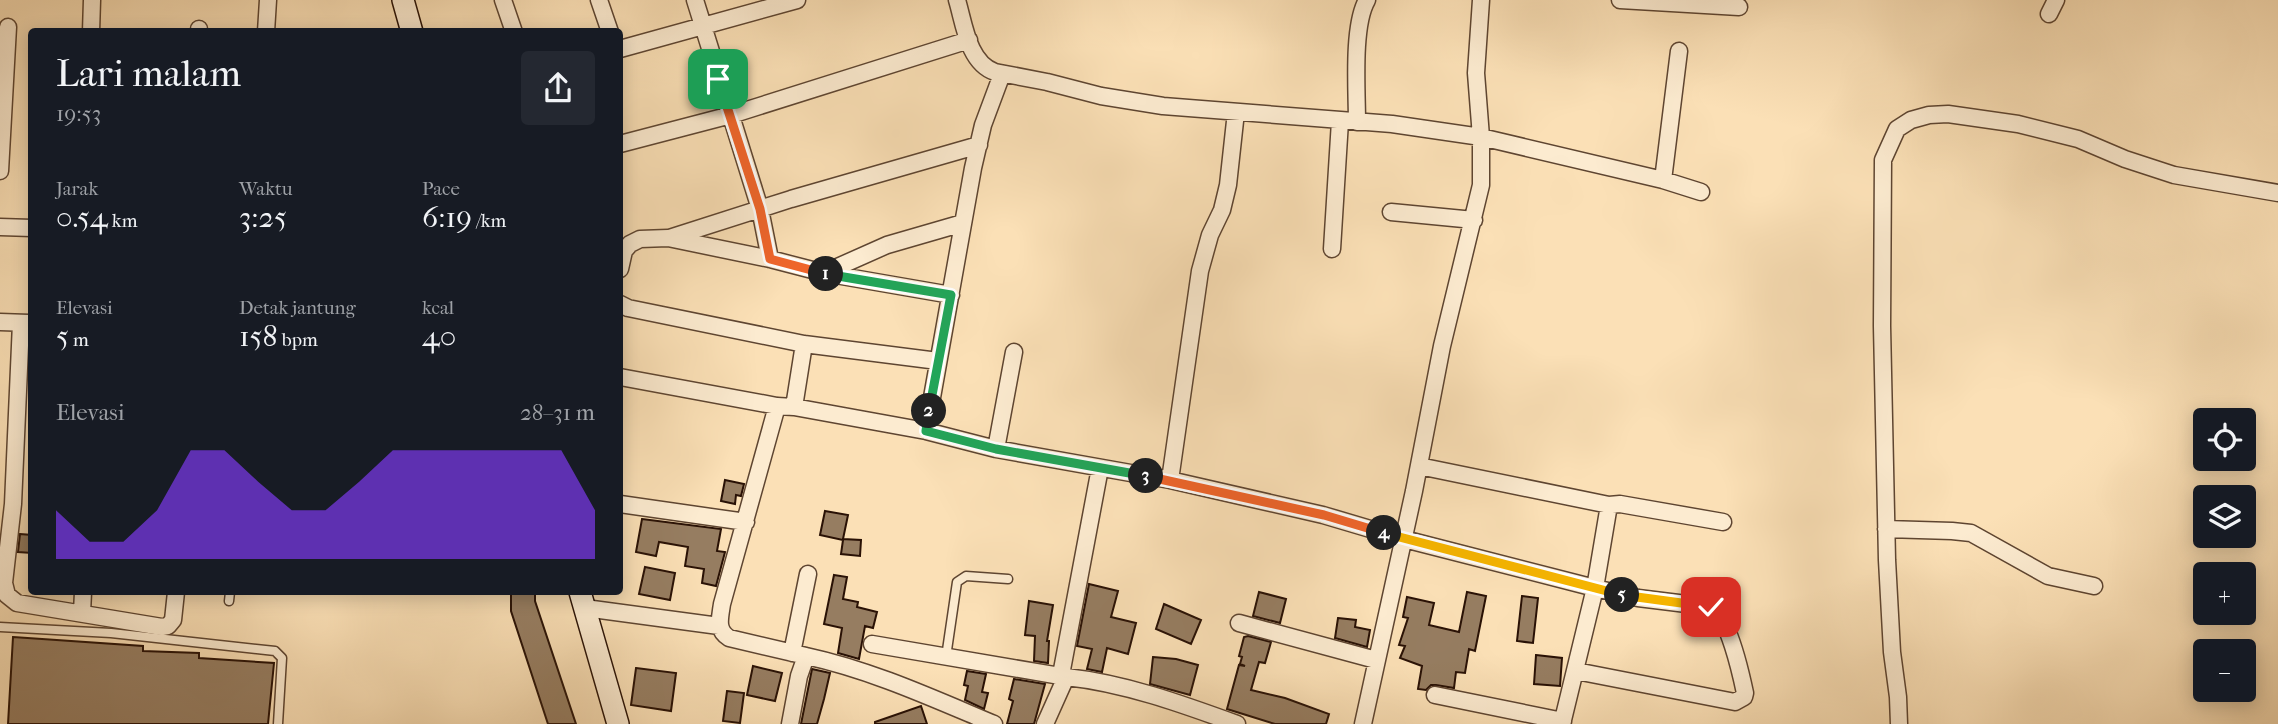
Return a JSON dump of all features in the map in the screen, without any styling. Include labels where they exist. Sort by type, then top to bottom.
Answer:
[{"type":"street","points":[[91,28],[92,0]]},
{"type":"street","points":[[266,28],[268,0]]},
{"type":"street","points":[[403,0],[411,28]]},
{"type":"street","points":[[503,0],[513,28]]},
{"type":"street","points":[[599,0],[609,28]]},
{"type":"street","points":[[695,0],[760,209],[770,259]]},
{"type":"street","points":[[623,47],[797,0]]},
{"type":"street","points":[[957,0],[976,59],[988,70],[1002,74],[1132,102],[1392,124],[1481,137],[1663,180],[1701,192]]},
{"type":"street","points":[[1332,249],[1362,9],[1367,0]]},
{"type":"street","points":[[1363,724],[1404,539],[1442,346],[1481,185],[1481,137],[1476,73],[1481,0]]},
{"type":"street","points":[[1620,0],[1738,7]]},
{"type":"street","points":[[0,171],[8,27]]},
{"type":"street","points":[[623,143],[731,115],[969,40]]},
{"type":"street","points":[[1663,180],[1679,51]]},
{"type":"street","points":[[926,431],[983,125],[1002,74]]},
{"type":"street","points":[[1170,480],[1200,271],[1228,185],[1236,112]]},
{"type":"street","points":[[1899,724],[1892,652],[1886,529],[1882,326],[1883,160],[1896,129],[1929,115],[1948,114],[2018,124],[2078,139],[2125,159],[2174,175],[2278,193]]},
{"type":"street","points":[[668,238],[979,145]]},
{"type":"street","points":[[1391,212],[1474,220]]},
{"type":"street","points":[[824,273],[887,245],[963,223]]},
{"type":"street","points":[[0,227],[28,228]]},
{"type":"street","points":[[623,256],[630,244],[640,239],[668,238],[824,273],[951,295]]},
{"type":"street","points":[[623,306],[804,344],[938,361]]},
{"type":"street","points":[[0,322],[26,323],[13,505],[4,583],[7,595],[17,603],[153,626],[168,626],[173,620],[176,595]]},
{"type":"street","points":[[794,407],[804,344]]},
{"type":"street","points":[[996,449],[1014,352]]},
{"type":"street","points":[[623,378],[926,431],[996,449],[1170,480],[1324,515],[1404,539],[1595,588],[1638,598],[1714,608],[1728,632],[1745,693],[1744,697],[1735,702],[1576,671]]},
{"type":"street","points":[[777,406],[722,604],[719,626],[723,634],[729,638],[844,665],[920,692],[994,724]]},
{"type":"street","points":[[1419,466],[1609,505],[1620,504],[1723,522]]},
{"type":"street","points":[[1045,724],[1063,676],[1100,468]]},
{"type":"street","points":[[623,503],[746,522]]},
{"type":"street","points":[[1435,695],[1563,723],[1595,588],[1609,505]]},
{"type":"street","points":[[1886,529],[1971,533],[2048,576],[2094,586]]},
{"type":"street","points":[[790,724],[799,676],[808,574]]},
{"type":"street","points":[[82,612],[83,595]]},
{"type":"street","points":[[618,724],[582,600],[719,626]]},
{"type":"street","points":[[1238,623],[1376,660]]},
{"type":"street","points":[[872,644],[1090,679],[1137,691],[1237,724]]},
{"type":"lane","points":[[946,657],[957,582],[966,576],[1008,579]]},
{"type":"lane","points":[[229,601],[230,595]]},
{"type":"lane","points":[[0,627],[111,634],[275,651],[282,658],[278,724]]},
{"type":"building","points":[[725,480],[744,484],[741,496],[736,495],[735,504],[721,501]]},
{"type":"building","points":[[825,511],[848,515],[843,539],[861,540],[860,556],[841,554],[843,540],[820,535]]},
{"type":"building","points":[[642,519],[721,529],[717,551],[725,552],[716,586],[702,583],[704,569],[685,566],[688,547],[659,542],[656,556],[636,552]]},
{"type":"building","points":[[20,534],[28,535],[28,553],[18,552]]},
{"type":"building","points":[[645,567],[675,573],[670,600],[639,594]]},
{"type":"building","points":[[834,575],[847,577],[843,599],[858,602],[857,607],[877,612],[873,628],[865,626],[859,659],[838,653],[842,628],[824,624]]},
{"type":"building","points":[[1089,584],[1118,591],[1111,617],[1136,623],[1128,654],[1107,648],[1102,672],[1087,669],[1092,649],[1077,646]]},
{"type":"building","points":[[1259,592],[1286,599],[1280,623],[1253,616]]},
{"type":"building","points":[[1467,592],[1486,596],[1475,651],[1469,649],[1465,673],[1456,672],[1454,688],[1431,685],[1426,690],[1418,689],[1422,666],[1400,658],[1405,646],[1399,645],[1408,618],[1403,617],[1407,597],[1434,603],[1429,625],[1459,632]]},
{"type":"building","points":[[511,595],[535,595],[576,724],[548,724],[511,611]]},
{"type":"building","points":[[1522,596],[1538,598],[1533,643],[1517,641]]},
{"type":"building","points":[[1029,601],[1053,605],[1047,641],[1048,663],[1034,661],[1035,636],[1025,635]]},
{"type":"building","points":[[1164,604],[1201,620],[1191,644],[1156,629]]},
{"type":"building","points":[[1338,618],[1356,620],[1355,627],[1370,630],[1367,647],[1335,638]]},
{"type":"building","points":[[13,637],[143,646],[143,651],[199,653],[199,658],[274,663],[268,724],[8,724]]},
{"type":"building","points":[[1244,637],[1271,642],[1265,663],[1259,662],[1251,690],[1285,698],[1329,714],[1326,724],[1275,724],[1227,709],[1239,665],[1245,666],[1240,664],[1242,657],[1239,656]]},
{"type":"building","points":[[1536,655],[1562,658],[1560,686],[1534,684]]},
{"type":"building","points":[[1153,657],[1198,665],[1190,695],[1150,684]]},
{"type":"building","points":[[753,666],[782,673],[775,701],[747,695]]},
{"type":"building","points":[[636,668],[676,673],[671,711],[631,705]]},
{"type":"building","points":[[812,669],[830,673],[817,724],[801,724]]},
{"type":"building","points":[[967,671],[986,674],[982,692],[988,693],[984,709],[965,700]]},
{"type":"building","points":[[1014,679],[1045,684],[1034,724],[1007,724],[1013,701],[1009,699]]},
{"type":"building","points":[[727,691],[744,693],[740,723],[723,721]]},
{"type":"building","points":[[921,706],[927,724],[875,724],[875,722]]},
{"type":"route","points":[[718,79],[760,209],[770,259],[824,273],[951,295],[926,431],[996,449],[1170,480],[1324,515],[1404,539],[1638,598],[1711,607]]}]
